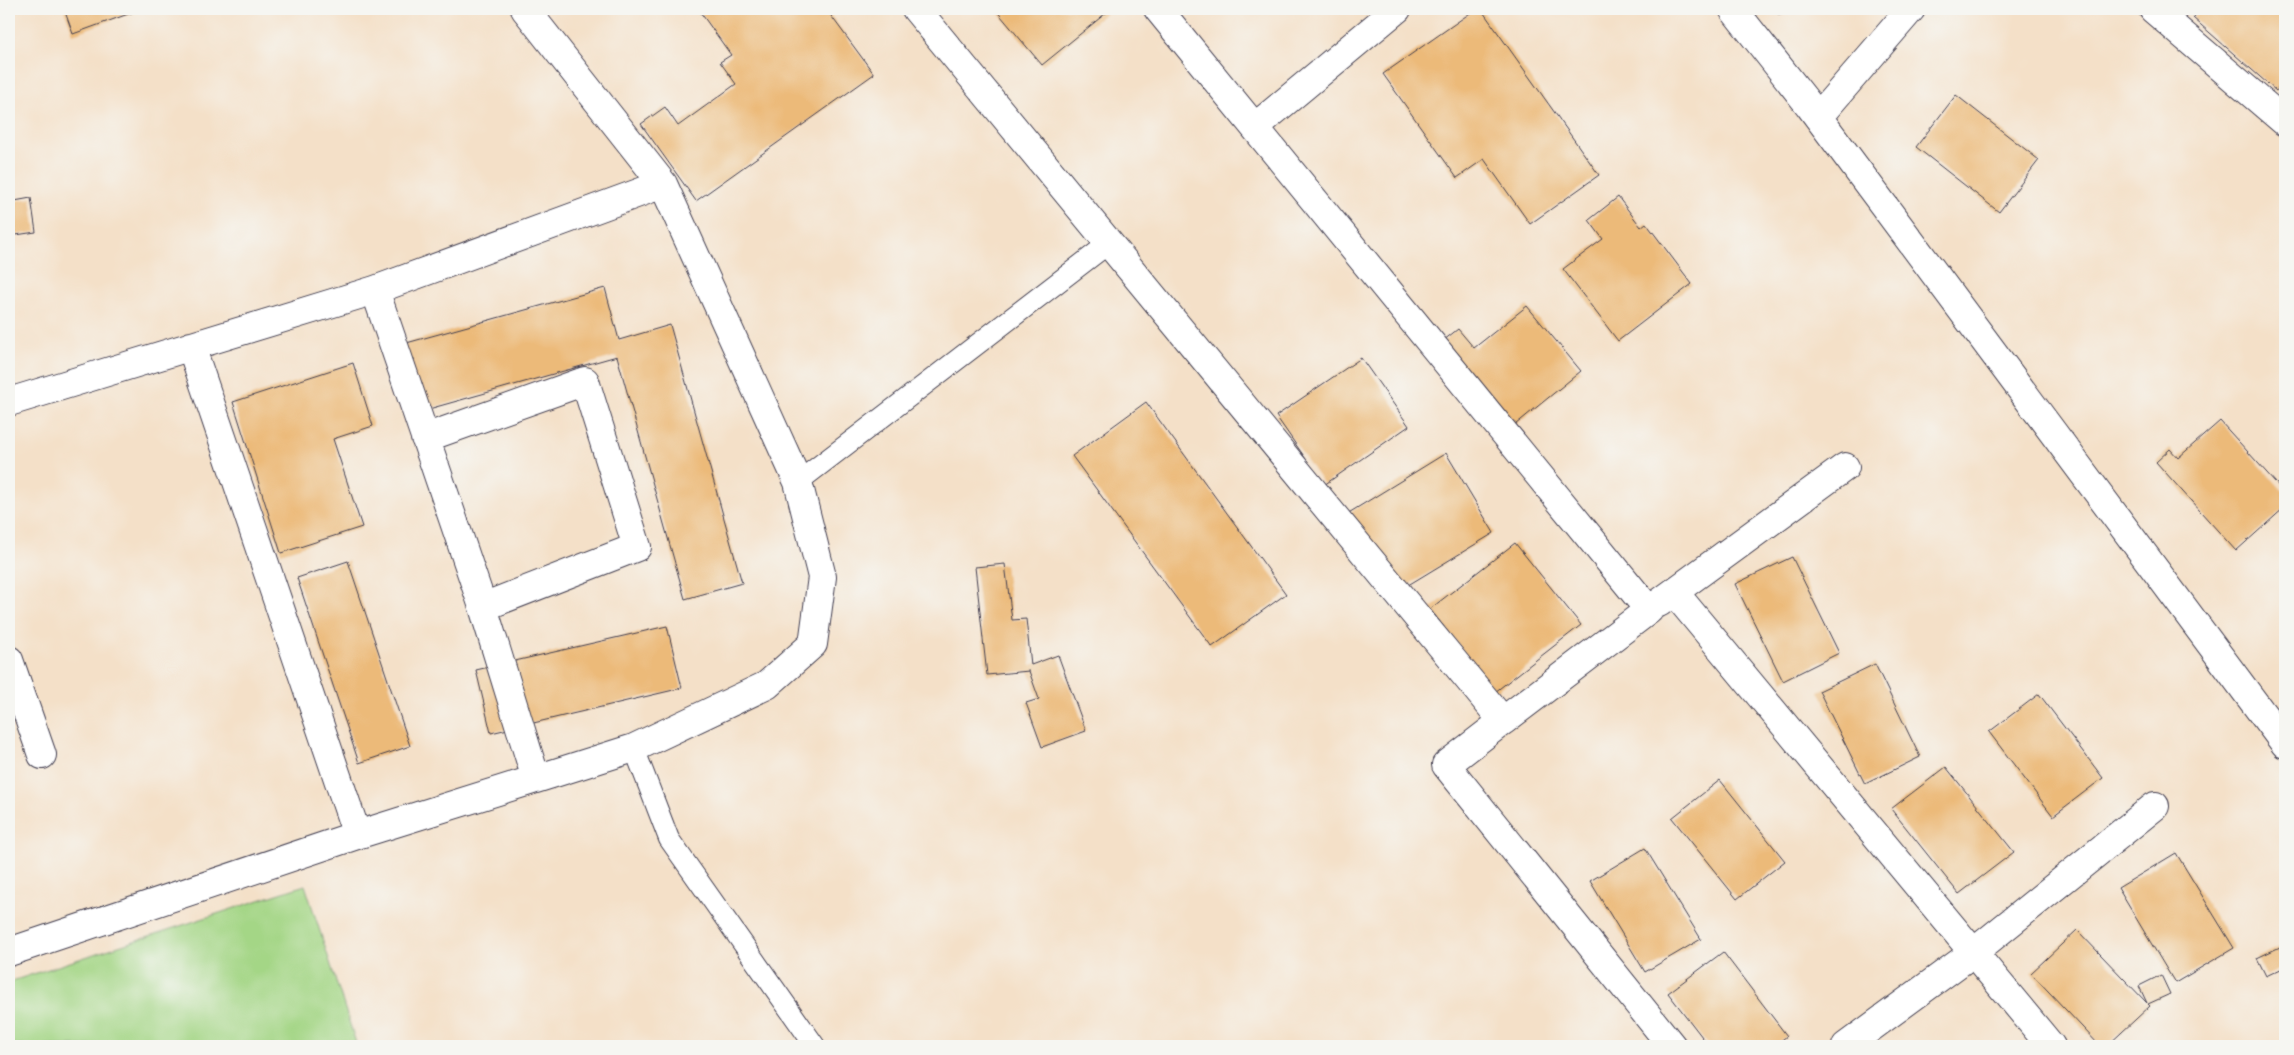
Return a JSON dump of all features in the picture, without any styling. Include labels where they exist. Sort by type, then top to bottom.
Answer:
[{"type":"street","points":[[9,952],[358,835],[634,748],[767,685],[812,644],[822,577],[798,482],[663,184],[525,9]]},
{"type":"street","points":[[916,9],[1504,721]]},
{"type":"street","points":[[1158,9],[1649,610]]},
{"type":"street","points":[[1255,127],[1397,9]]},
{"type":"street","points":[[1733,9],[1818,117],[2285,744]]},
{"type":"street","points":[[1818,117],[1911,9]]},
{"type":"street","points":[[2152,9],[2285,122]]},
{"type":"street","points":[[9,402],[375,290],[663,184]]},
{"type":"street","points":[[375,290],[483,607],[536,779]]},
{"type":"street","points":[[191,346],[358,835]]},
{"type":"street","points":[[425,438],[585,381],[637,547],[483,607]]},
{"type":"street","points":[[1672,1046],[1446,765],[1649,610],[1845,467]]},
{"type":"street","points":[[1674,592],[2051,1046]]},
{"type":"street","points":[[9,660],[42,755]]},
{"type":"street","points":[[1846,1046],[1974,952],[2156,806]]},
{"type":"lane","points":[[798,482],[1109,243]]},
{"type":"lane","points":[[634,748],[669,839],[815,1046]]},
{"type":"green space","points":[[305,885],[357,1046],[9,1046],[9,982]]},
{"type":"building","points":[[64,9],[142,9],[73,34]]},
{"type":"building","points":[[698,9],[826,9],[874,74],[696,201],[641,124],[665,107],[678,126],[736,84],[720,62],[731,55]]},
{"type":"building","points":[[995,9],[1111,9],[1042,65]]},
{"type":"building","points":[[1476,9],[1481,9],[1599,175],[1530,224],[1484,159],[1457,178],[1383,74]]},
{"type":"building","points":[[1772,9],[1810,9],[1810,10],[1778,14]]},
{"type":"building","points":[[2201,9],[2283,9],[2285,11],[2285,80],[2276,91],[2193,18]]},
{"type":"building","points":[[1956,95],[2039,160],[1999,212],[1916,147]]},
{"type":"building","points":[[1618,197],[1641,227],[1646,223],[1692,284],[1618,341],[1563,269],[1603,239],[1589,220]]},
{"type":"building","points":[[31,198],[36,232],[9,236],[9,202]]},
{"type":"building","points":[[605,288],[619,340],[670,325],[742,583],[685,599],[617,356],[411,414],[392,347]]},
{"type":"building","points":[[1527,306],[1581,371],[1499,438],[1429,352],[1458,329],[1474,348]]},
{"type":"building","points":[[1361,358],[1409,426],[1324,485],[1276,416]]},
{"type":"building","points":[[353,363],[373,426],[333,439],[362,527],[281,553],[233,402]]},
{"type":"building","points":[[1146,402],[1286,594],[1212,647],[1072,456]]},
{"type":"building","points":[[2220,421],[2285,493],[2285,507],[2236,551],[2156,462],[2170,449],[2178,458]]},
{"type":"building","points":[[1446,453],[1494,533],[1395,593],[1347,514]]},
{"type":"building","points":[[1515,543],[1581,625],[1495,692],[1430,609]]},
{"type":"building","points":[[1792,557],[1839,653],[1783,681],[1735,584]]},
{"type":"building","points":[[348,561],[410,746],[359,763],[297,578]]},
{"type":"building","points":[[1005,564],[1012,620],[1026,619],[1031,665],[1058,655],[1086,731],[1042,747],[1026,703],[1039,699],[1029,671],[987,675],[975,567]]},
{"type":"building","points":[[667,626],[682,688],[491,733],[476,670]]},
{"type":"building","points":[[1875,664],[1920,757],[1865,784],[1819,691]]},
{"type":"building","points":[[2039,694],[2103,778],[2053,816],[1989,732]]},
{"type":"building","points":[[1946,767],[2014,852],[1959,894],[1891,809]]},
{"type":"building","points":[[1720,780],[1785,861],[1737,899],[1672,818]]},
{"type":"building","points":[[1645,848],[1701,939],[1645,972],[1590,881]]},
{"type":"building","points":[[2176,853],[2234,948],[2175,983],[2118,888]]},
{"type":"building","points":[[2077,930],[2147,1003],[2139,986],[2161,975],[2170,994],[2148,1004],[2150,1006],[2107,1046],[2100,1046],[2031,973]]},
{"type":"building","points":[[2280,947],[2285,958],[2285,967],[2266,976],[2257,958]]},
{"type":"building","points":[[1723,952],[1787,1036],[1774,1046],[1709,1046],[1668,993]]}]
